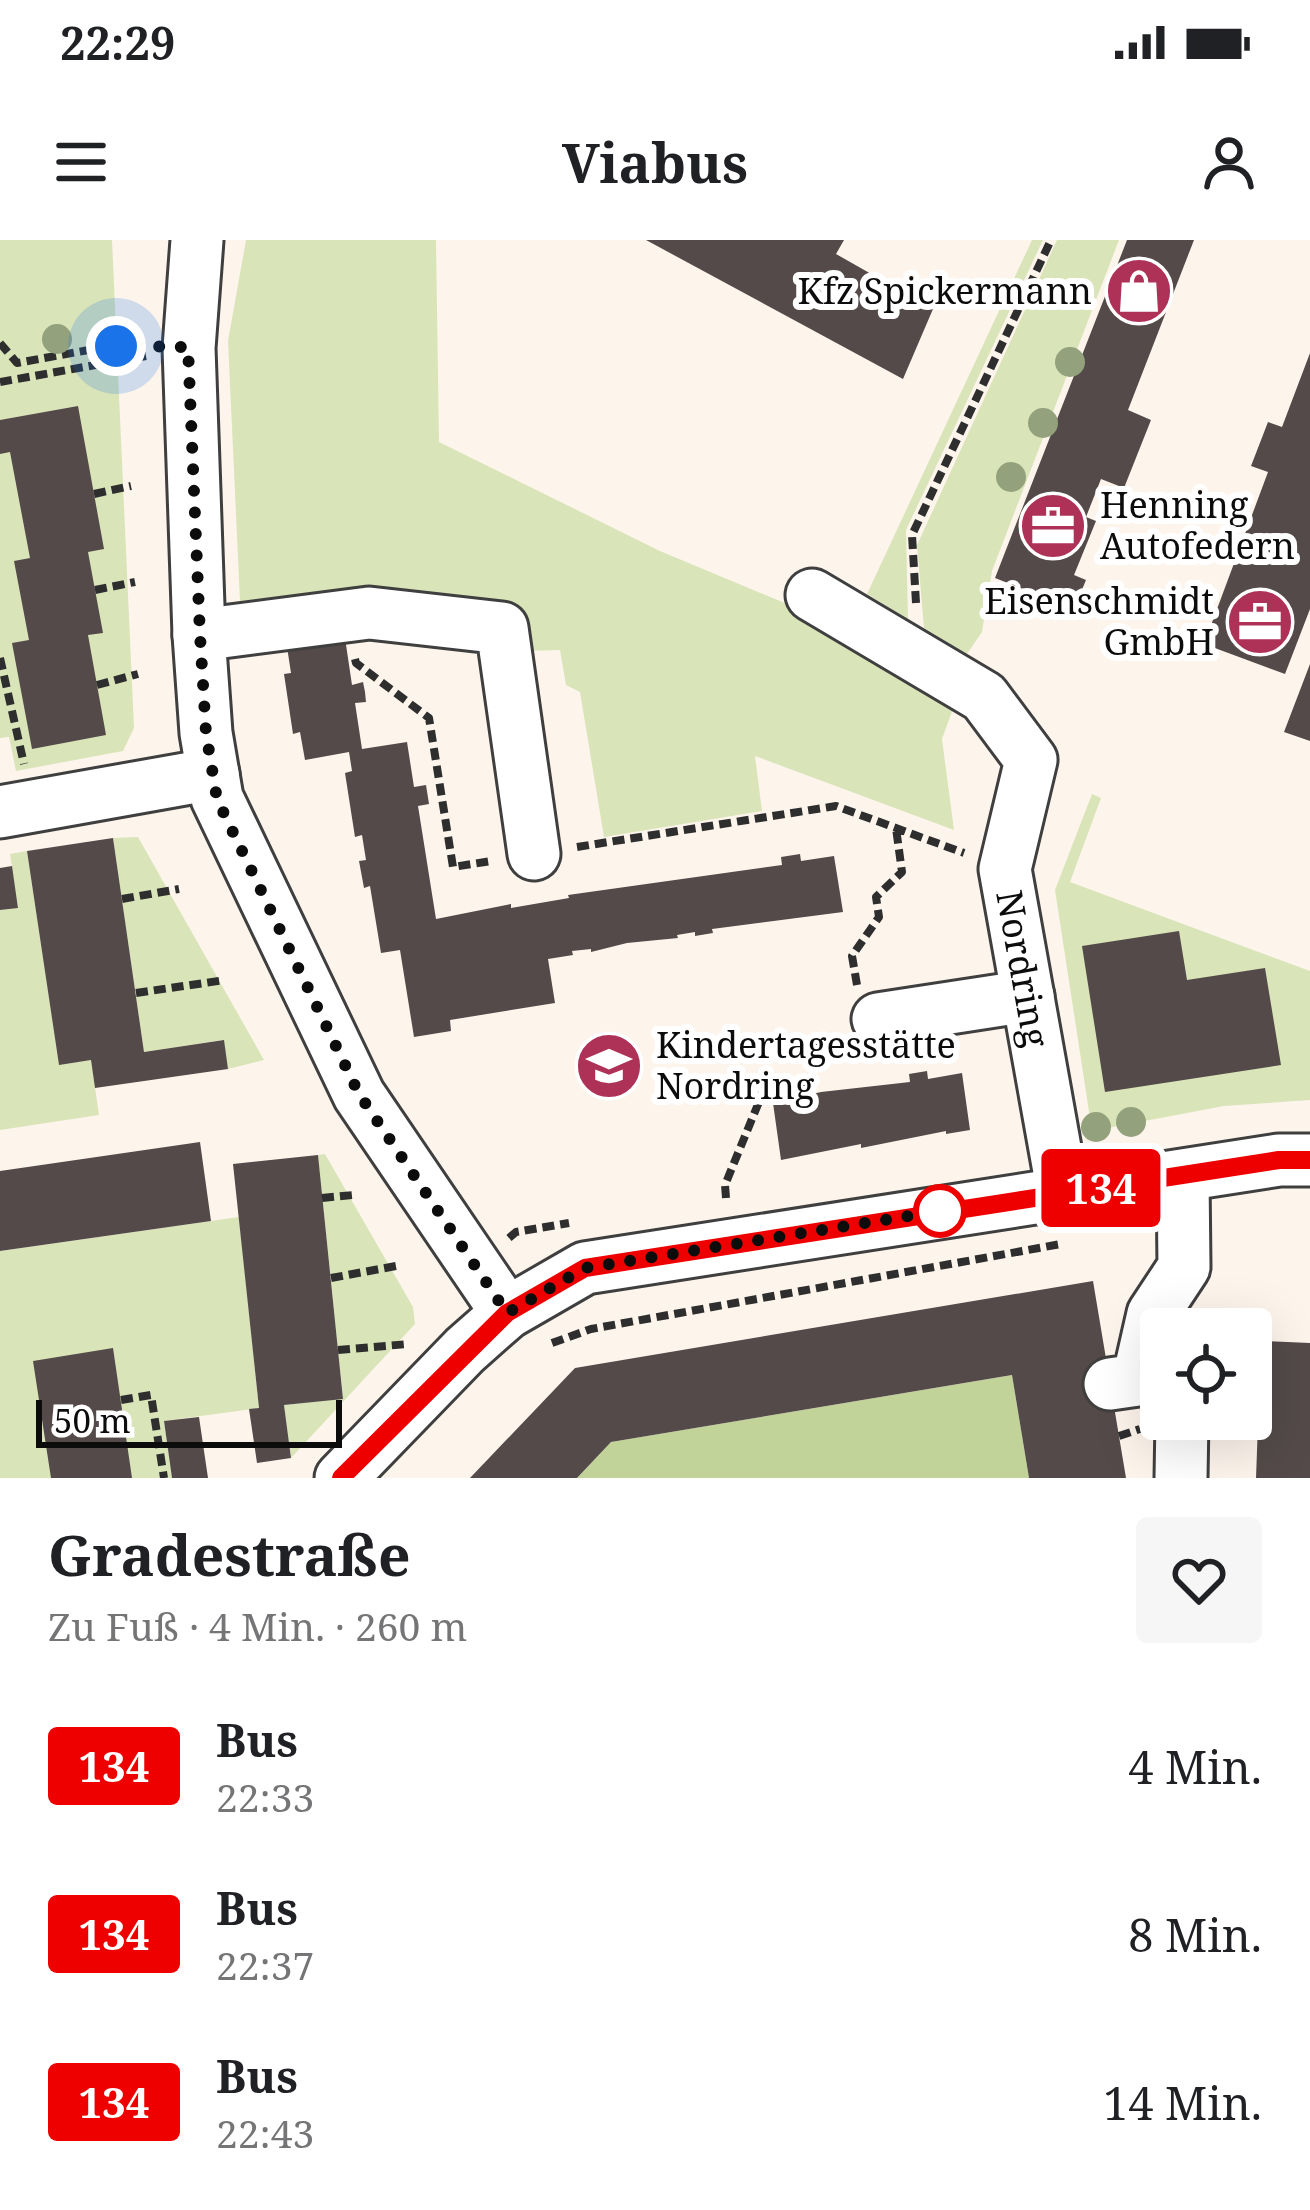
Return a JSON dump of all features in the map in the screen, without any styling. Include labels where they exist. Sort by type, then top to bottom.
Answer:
[{"type":"street","points":[[197,240],[188,347],[200,635],[217,799],[359,1094],[522,1331]]},
{"type":"street","name":"Nordring","points":[[833,607],[984,697],[1031,760],[1005,869],[1063,1193]]},
{"type":"street","points":[[200,635],[369,613],[502,628],[534,854]]},
{"type":"street","points":[[0,812],[213,774]]},
{"type":"street","points":[[861,1020],[1028,996]]},
{"type":"street","points":[[341,1478],[465,1350],[522,1331],[585,1268],[1279,1160],[1310,1160]]},
{"type":"street","points":[[1183,1176],[1183,1308]]},
{"type":"street","points":[[1110,1384],[1138,1380],[1153,1314],[1184,1267]]},
{"type":"street","points":[[1181,1478],[1182,1440]]},
{"type":"path","points":[[921,658],[912,535],[1051,240]]},
{"type":"path","points":[[0,343],[16,362],[116,346],[188,347]]},
{"type":"path","points":[[0,382],[188,347]]},
{"type":"path","points":[[94,494],[131,486]]},
{"type":"path","points":[[95,590],[135,582]]},
{"type":"path","points":[[349,616],[356,663],[429,718],[453,867],[836,806],[970,856]]},
{"type":"path","points":[[0,658],[21,747]]},
{"type":"path","points":[[97,685],[139,674]]},
{"type":"path","points":[[726,1198],[725,1185],[763,1092],[812,1084],[806,1049],[861,1020],[852,956],[879,917],[876,897],[902,872],[896,829]]},
{"type":"path","points":[[122,899],[179,889]]},
{"type":"path","points":[[136,993],[225,980]]},
{"type":"path","points":[[322,1198],[353,1195]]},
{"type":"path","points":[[522,1331],[591,1328],[1071,1243]]},
{"type":"path","points":[[331,1278],[396,1266]]},
{"type":"path","points":[[338,1350],[423,1342]]},
{"type":"path","points":[[121,1400],[152,1395],[164,1478]]},
{"type":"green space","points":[[0,240],[112,240],[134,728],[123,751],[16,771],[9,737],[0,738]]},
{"type":"green space","points":[[246,240],[436,240],[439,442],[660,551],[842,627],[958,695],[942,739],[954,830],[755,756],[762,811],[604,837],[580,692],[566,685],[560,650],[523,651],[365,589],[240,601],[228,341]]},
{"type":"green space","points":[[1032,240],[1043,240],[906,530],[908,619],[867,594]]},
{"type":"green space","points":[[1057,240],[1119,240],[992,571],[982,632],[967,654],[924,628],[917,545]]},
{"type":"green space","points":[[1092,794],[1101,798],[1070,882],[1310,971],[1310,1100],[1224,1106],[1092,1131],[1055,890]]},
{"type":"green space","points":[[138,837],[264,1060],[228,1069],[223,1040],[144,1052],[113,838]]},
{"type":"green space","points":[[27,851],[59,1064],[91,1060],[99,1115],[0,1130],[0,910],[18,907],[10,854]]},
{"type":"green space","points":[[325,1154],[413,1307],[415,1324],[291,1458],[284,1405],[343,1398],[318,1155]]},
{"type":"green space","points":[[239,1217],[259,1408],[164,1421],[172,1478],[0,1478],[0,1251]]},
{"type":"green space","points":[[1012,1375],[1029,1478],[577,1478],[611,1442]]},
{"type":"building","points":[[646,240],[844,240],[836,254],[933,309],[903,379]]},
{"type":"building","points":[[1127,240],[1194,240],[1128,410],[1151,420],[1124,488],[1101,479],[1086,517],[1096,521],[1074,575],[1086,580],[1074,609],[995,578]]},
{"type":"building","points":[[1310,353],[1310,609],[1285,674],[1204,644],[1268,472],[1251,466],[1268,422],[1282,427]]},
{"type":"building","points":[[78,406],[104,549],[88,552],[103,633],[88,635],[106,735],[32,749],[12,643],[29,640],[14,561],[30,558],[10,452],[0,454],[0,420]]},
{"type":"building","points":[[345,638],[352,685],[363,682],[365,692],[366,702],[355,703],[362,749],[407,742],[414,787],[426,785],[429,804],[418,806],[436,919],[782,865],[781,857],[800,854],[801,861],[834,856],[843,912],[712,929],[713,933],[695,936],[695,932],[591,952],[572,951],[573,955],[548,959],[555,1003],[450,1020],[451,1031],[414,1037],[400,950],[381,953],[370,886],[364,888],[359,861],[366,860],[362,835],[355,837],[345,773],[352,771],[349,752],[305,760],[300,732],[293,734],[284,674],[291,673],[287,647]]},
{"type":"building","points":[[1310,664],[1310,741],[1284,732]]},
{"type":"building","points":[[113,838],[144,1052],[224,1040],[228,1069],[95,1088],[91,1060],[59,1065],[27,851]]},
{"type":"building","points":[[12,866],[18,908],[0,910],[0,868]]},
{"type":"building","points":[[1179,931],[1187,980],[1265,968],[1281,1065],[1105,1092],[1082,946]]},
{"type":"building","points":[[927,1071],[928,1079],[962,1073],[970,1130],[781,1160],[773,1103],[821,1092],[910,1082],[909,1074]]},
{"type":"building","points":[[200,1142],[211,1221],[0,1251],[0,1171]]},
{"type":"building","points":[[318,1155],[343,1399],[284,1405],[291,1458],[257,1463],[249,1409],[259,1408],[233,1164]]},
{"type":"building","points":[[1093,1281],[1126,1478],[1029,1478],[1012,1375],[611,1442],[577,1478],[470,1478],[575,1368]]},
{"type":"building","points":[[1272,1341],[1310,1343],[1310,1478],[1256,1478],[1257,1440],[1272,1440]]},
{"type":"building","points":[[113,1348],[132,1478],[51,1478],[33,1361]]},
{"type":"building","points":[[199,1417],[208,1478],[172,1478],[164,1421]]},
{"type":"bus line","name":"134","points":[[341,1478],[507,1313],[585,1268],[1279,1160],[1310,1160]]},
{"type":"place","name":"Kfz Spickermann","points":[[1139,291]]},
{"type":"place","name":"Henning Autofedern","points":[[1053,526]]},
{"type":"place","name":"Eisenschmidt GmbH","points":[[1260,622]]},
{"type":"place","name":"Kindertagesstätte Nordring","points":[[609,1066]]},
{"type":"route","points":[[116,346],[188,347],[206,733],[217,799],[359,1094],[507,1313],[585,1268],[940,1211]]}]
